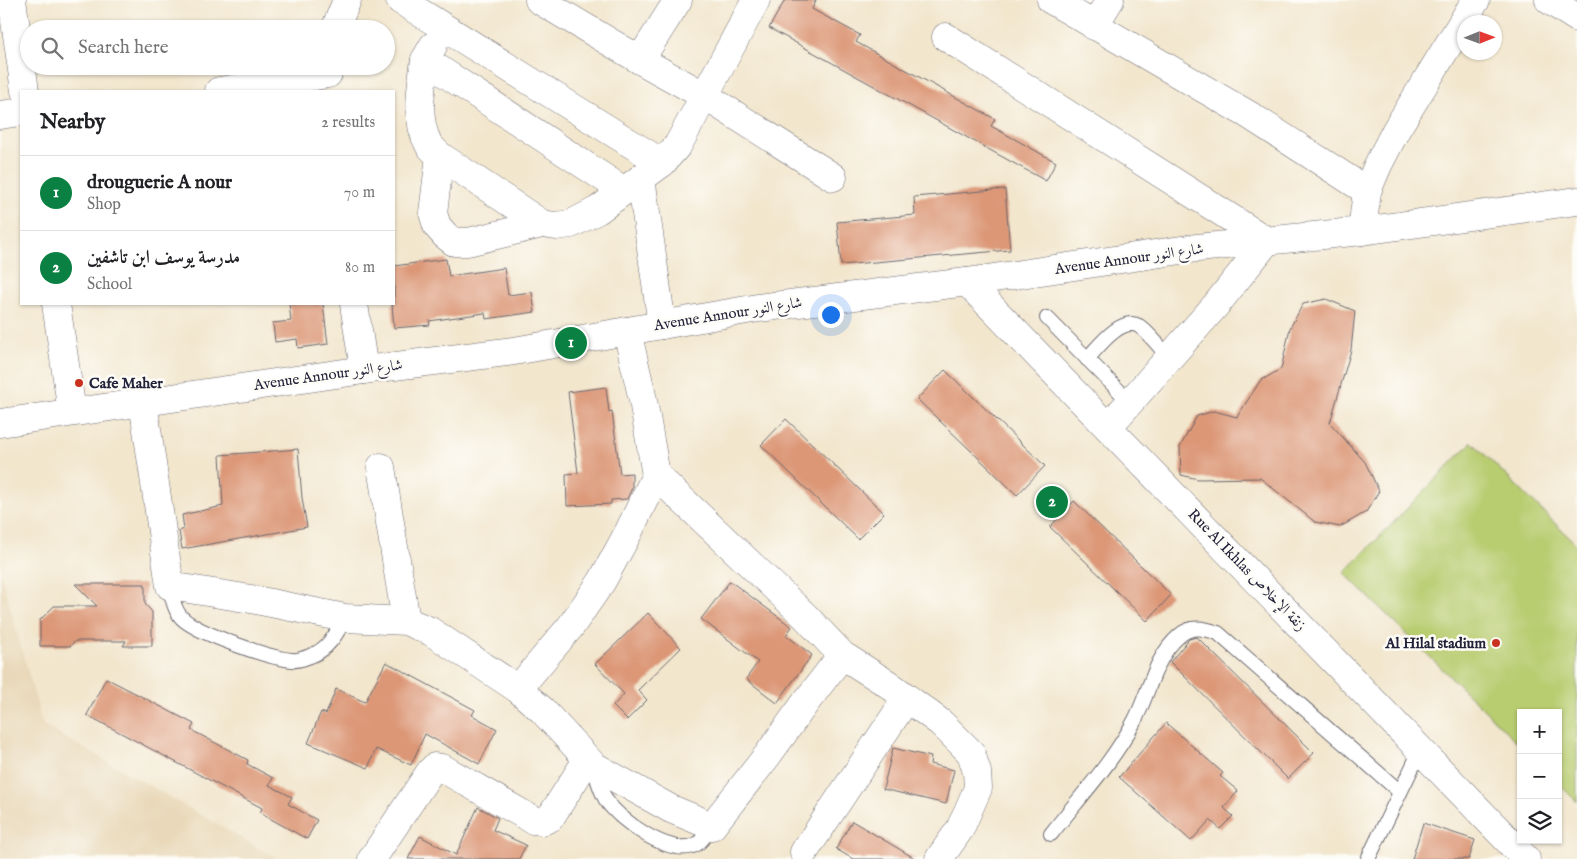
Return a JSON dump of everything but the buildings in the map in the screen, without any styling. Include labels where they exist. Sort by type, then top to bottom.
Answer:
[{"type":"street","points":[[12,0],[20,56]]},
{"type":"street","points":[[400,0],[443,26],[642,177],[662,325]]},
{"type":"street","points":[[539,0],[705,96],[833,177]]},
{"type":"street","points":[[640,60],[678,0]]},
{"type":"street","points":[[440,156],[433,213],[437,226],[454,242],[468,242],[542,224],[556,226],[571,224],[598,210],[642,177],[678,145],[756,0]]},
{"type":"street","points":[[1051,0],[1249,115],[1367,191]]},
{"type":"street","points":[[1094,26],[1110,0]]},
{"type":"street","points":[[1362,232],[1367,191],[1396,130],[1476,0]]},
{"type":"street","points":[[1549,0],[1577,18]]},
{"type":"street","points":[[338,20],[344,1]]},
{"type":"street","points":[[443,26],[425,60],[422,86],[421,115],[423,130],[430,147],[440,156],[542,224]]},
{"type":"street","points":[[946,37],[1267,241],[1216,305],[1108,427]]},
{"type":"street","points":[[425,60],[642,177]]},
{"type":"street","points":[[23,75],[25,90]]},
{"type":"street","points":[[227,90],[329,77]]},
{"type":"street","points":[[0,115],[20,112]]},
{"type":"street","name":"Avenue Annour شارع النور","points":[[0,423],[364,370],[514,351],[758,308],[967,282],[1188,250],[1362,232],[1577,201]]},
{"type":"street","name":"Rue Al Ikhlas زنقة الإخلاص","points":[[967,282],[1526,859]]},
{"type":"street","points":[[56,305],[72,412]]},
{"type":"street","points":[[354,305],[364,370]]},
{"type":"street","points":[[518,689],[571,626],[602,581],[656,475],[643,400],[627,331]]},
{"type":"street","points":[[143,402],[170,586],[251,599],[345,618],[406,621],[430,632],[518,689],[542,710],[590,763],[671,810],[712,826],[842,655]]},
{"type":"street","points":[[381,467],[406,621]]},
{"type":"street","points":[[656,475],[805,616],[842,655],[941,723],[970,753],[977,772],[978,788],[960,829],[939,859]]},
{"type":"street","points":[[804,852],[907,698]]},
{"type":"street","points":[[372,859],[435,767],[442,768],[532,820],[543,821],[550,818],[590,763]]},
{"type":"lane","points":[[1047,318],[1130,402]]},
{"type":"lane","points":[[1087,359],[1118,327],[1129,324],[1139,326],[1169,357]]},
{"type":"lane","points":[[170,586],[175,607],[182,618],[193,626],[267,655],[293,660],[312,656],[325,648],[345,618]]},
{"type":"lane","points":[[1051,834],[1110,760],[1134,720],[1144,700],[1153,673],[1164,654],[1179,635],[1196,628],[1204,628],[1218,633],[1400,792]]},
{"type":"lane","points":[[1368,859],[1421,750]]},
{"type":"shaded area","points":[[0,571],[43,725],[278,859],[0,859]]},
{"type":"green space","name":"Al Hilal stadium","points":[[1472,442],[1577,545],[1577,802],[1562,787],[1562,709],[1517,709],[1517,742],[1344,573]]},
{"type":"place","name":"drouguerie A nour","points":[[571,343]]},
{"type":"place","name":"Cafe Maher","points":[[79,383]]},
{"type":"place","name":"مدرسة يوسف ابن تاشفين","points":[[1052,502]]},
{"type":"place","name":"Al Hilal stadium","points":[[1496,643]]}]
